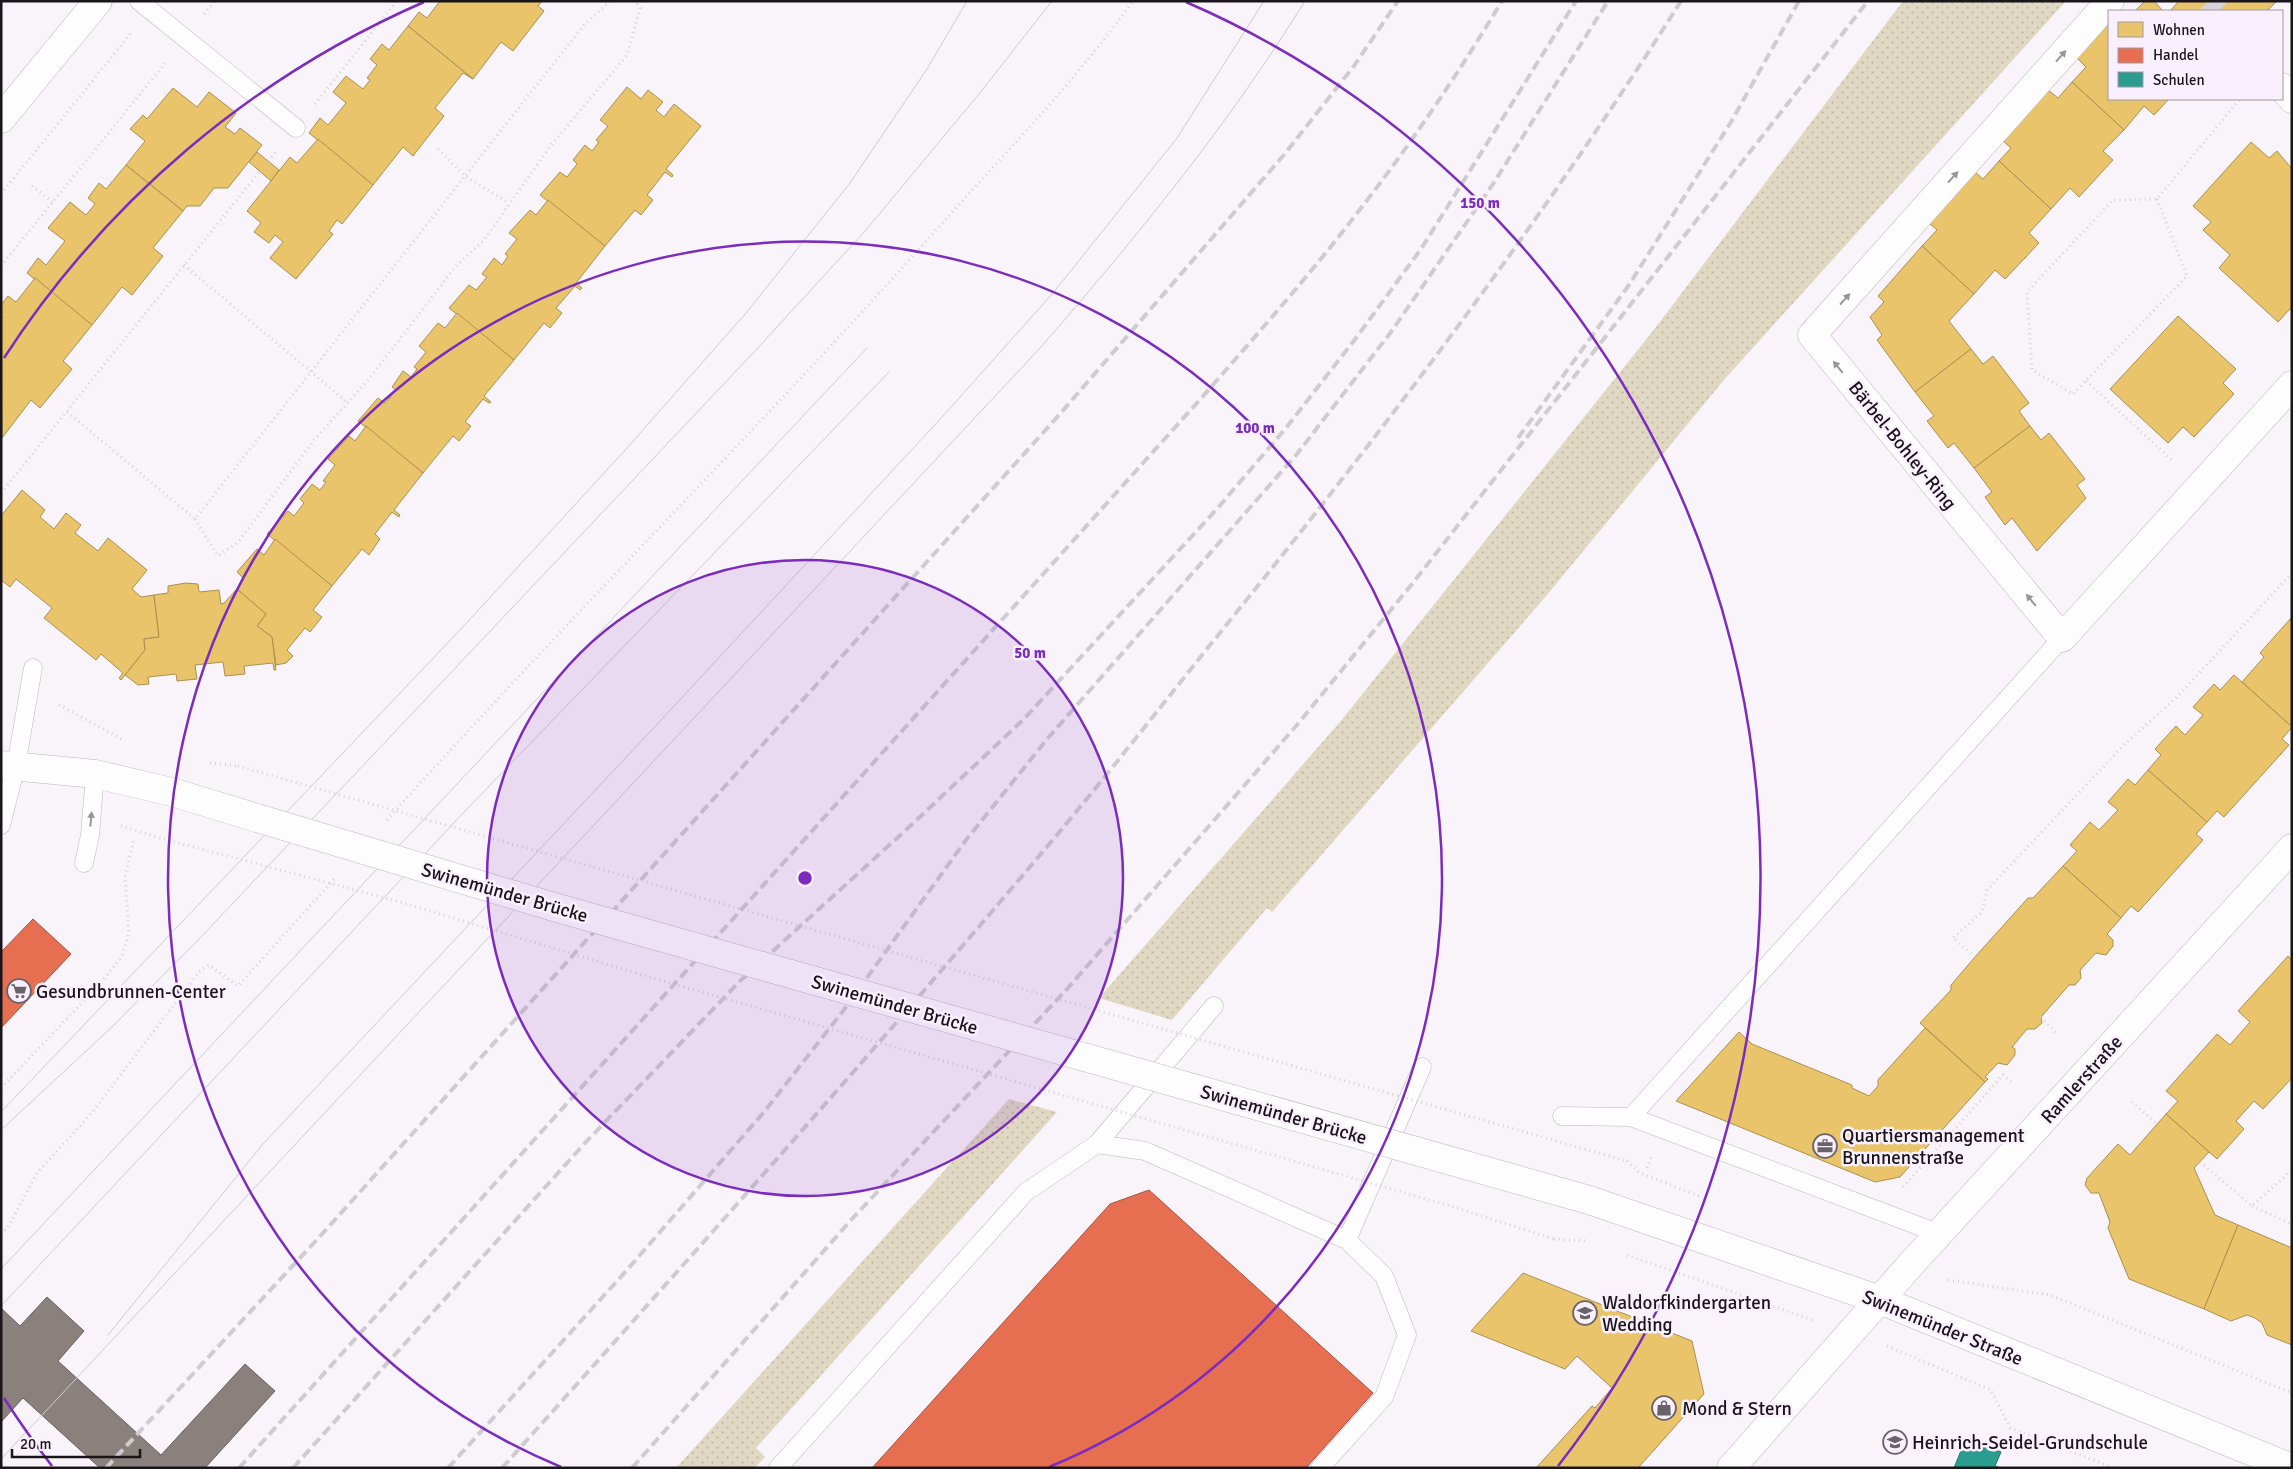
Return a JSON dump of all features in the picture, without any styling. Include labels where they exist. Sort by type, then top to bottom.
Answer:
[{"type":"street","points":[[1,119],[98,1]]},
{"type":"street","name":"Bärbel-Bohley-Ring","points":[[2062,638],[1812,335],[2110,1]]},
{"type":"street","points":[[2283,88],[2292,99]]},
{"type":"street","points":[[2062,638],[2292,386]]},
{"type":"street","points":[[9,766],[95,774]]},
{"type":"street","name":"Swinemünder Brücke","points":[[95,774],[202,802],[563,910],[1590,1200]]},
{"type":"street","name":"Ramlerstraße","points":[[1731,1468],[1880,1300],[2292,848]]},
{"type":"street","name":"Swinemünder Straße","points":[[1590,1200],[1880,1300],[2292,1468]]},
{"type":"lane","points":[[144,5],[296,128]]},
{"type":"lane","points":[[1631,1117],[2062,638]]},
{"type":"lane","points":[[1,825],[9,766],[28,701],[33,668]]},
{"type":"lane","points":[[84,863],[90,835],[95,774]]},
{"type":"lane","points":[[778,1468],[1026,1192],[1097,1144],[1214,1006]]},
{"type":"lane","points":[[1347,1240],[1422,1067]]},
{"type":"lane","points":[[1562,1116],[1631,1117],[1940,1234]]},
{"type":"lane","points":[[1097,1144],[1145,1151],[1347,1240],[1384,1276],[1407,1335],[1384,1397],[1320,1468]]},
{"type":"path","points":[[1,266],[215,1]]},
{"type":"path","points":[[268,161],[397,1]]},
{"type":"path","points":[[195,519],[584,24],[610,1]]},
{"type":"path","points":[[67,412],[195,519],[218,556],[239,541],[314,440],[369,379],[456,266],[484,240],[552,144],[628,55],[640,8],[635,1]]},
{"type":"path","points":[[380,827],[459,740],[850,327],[1049,106],[1100,47],[1133,1]]},
{"type":"path","points":[[1,194],[144,5]]},
{"type":"path","points":[[2156,199],[2187,276],[2073,394],[2032,370],[2027,292],[2113,200],[2156,199],[2239,100]]},
{"type":"path","points":[[438,149],[465,176],[509,203]]},
{"type":"path","points":[[1,493],[260,171]]},
{"type":"path","points":[[32,186],[53,202]]},
{"type":"path","points":[[184,265],[310,373],[348,403]]},
{"type":"path","points":[[2086,381],[2157,446]]},
{"type":"path","points":[[1975,957],[1953,938],[1982,912],[1987,890],[2124,744],[2178,698],[2292,573]]},
{"type":"path","points":[[28,701],[53,702],[133,746]]},
{"type":"path","points":[[238,766],[1627,1161]]},
{"type":"path","points":[[1,1088],[99,985],[122,956],[129,933],[125,877],[134,838]]},
{"type":"path","points":[[164,839],[400,902],[646,976],[1454,1207],[1554,1239],[1586,1240],[1596,1243]]},
{"type":"path","points":[[1,1234],[8,1227],[38,1173],[90,1115],[199,972],[208,966],[238,986],[341,871]]},
{"type":"path","points":[[2041,1017],[2056,1033]]},
{"type":"path","points":[[1961,1144],[1950,1134],[2003,1075],[2014,1084]]},
{"type":"path","points":[[2132,1102],[2157,1124]]},
{"type":"path","points":[[2200,1162],[2252,1206],[2292,1224]]},
{"type":"path","points":[[2252,1206],[2292,1170]]},
{"type":"path","points":[[1623,1253],[1807,1319]]},
{"type":"path","points":[[1968,1284],[2050,1295],[2292,1393]]},
{"type":"path","points":[[1889,1347],[1992,1390],[2010,1428],[2114,1468]]},
{"type":"shaded area","points":[[1903,1],[2066,1],[1723,381],[1547,595],[1272,912],[1267,908],[1172,1020],[1099,998],[1340,722],[1653,331]]},
{"type":"shaded area","points":[[1009,1099],[1057,1112],[756,1448],[765,1457],[755,1468],[676,1468]]},
{"type":"building: Wohnen","points":[[440,1],[542,1],[538,6],[544,11],[513,51],[501,42],[473,79],[408,26],[419,12],[427,18]]},
{"type":"building: Wohnen","points":[[2145,1],[2154,1],[2162,10],[2136,10]]},
{"type":"building: Wohnen","points":[[2179,1],[2277,1],[2268,10],[2171,10]]},
{"type":"building: Wohnen","points":[[2108,22],[2108,100],[2168,100],[2154,115],[2144,106],[2124,130],[2072,82],[2086,67],[2076,57]]},
{"type":"building: Wohnen","points":[[408,26],[473,79],[463,73],[435,108],[444,116],[413,156],[403,147],[373,185],[309,133],[320,118],[328,125],[346,103],[333,92],[346,76],[363,89],[370,80],[367,78],[377,65],[370,59],[382,44],[389,50]]},
{"type":"building: Wohnen","points":[[2072,82],[2124,130],[2103,151],[2113,160],[2079,197],[2070,188],[2051,209],[1999,161],[2011,148],[2002,140],[2048,90],[2058,98]]},
{"type":"building: Wohnen","points":[[627,87],[641,99],[648,90],[663,102],[656,110],[664,117],[674,104],[701,126],[666,169],[673,175],[672,177],[665,172],[647,195],[653,200],[641,215],[635,210],[605,246],[540,195],[560,172],[567,177],[577,164],[573,160],[585,145],[592,151],[599,142],[596,140],[608,126],[600,120]]},
{"type":"building: Wohnen","points":[[173,88],[197,107],[209,92],[236,113],[225,127],[235,134],[240,128],[262,145],[228,188],[214,188],[200,206],[187,206],[183,211],[126,165],[145,141],[130,129],[143,115],[147,119]]},
{"type":"building: Wohnen","points":[[318,139],[373,185],[342,224],[337,220],[329,231],[333,234],[296,279],[270,258],[283,242],[275,235],[269,243],[254,232],[261,223],[247,211],[290,157],[297,163]]},
{"type":"building: Wohnen","points":[[2251,142],[2269,158],[2277,151],[2292,169],[2292,311],[2290,309],[2278,322],[2219,268],[2230,255],[2203,230],[2211,222],[2193,206]]},
{"type":"building: Wohnen","points":[[257,152],[279,170],[271,181],[249,162]]},
{"type":"building: Wohnen","points":[[1999,161],[2051,209],[2029,233],[2039,243],[2005,279],[1995,270],[1974,294],[1922,246],[1937,230],[1928,222],[1974,171],[1983,179]]},
{"type":"building: Wohnen","points":[[126,165],[183,211],[153,248],[163,256],[132,295],[122,287],[92,325],[27,273],[38,258],[46,265],[65,241],[48,228],[70,202],[86,215],[95,204],[88,198],[99,183],[106,189]]},
{"type":"building: Wohnen","points":[[548,200],[605,246],[576,283],[582,288],[580,290],[575,286],[556,308],[562,313],[550,328],[544,323],[514,360],[449,308],[469,285],[476,290],[487,277],[482,274],[494,258],[502,265],[508,256],[505,254],[517,239],[509,233],[530,210],[536,215]]},
{"type":"building: Wohnen","points":[[1922,246],[1974,294],[1949,321],[1971,349],[1915,392],[1877,340],[1882,335],[1870,317],[1884,302],[1878,296]]},
{"type":"building: Wohnen","points":[[35,278],[92,325],[63,361],[72,369],[40,408],[31,400],[2,438],[1,320],[3,317],[1,315],[1,305],[8,296],[16,302]]},
{"type":"building: Wohnen","points":[[457,313],[514,360],[484,396],[491,402],[489,403],[483,399],[465,422],[471,426],[459,441],[453,436],[423,473],[358,421],[378,398],[385,403],[396,390],[392,387],[403,371],[411,377],[417,369],[414,367],[426,352],[419,346],[438,323],[445,328]]},
{"type":"building: Wohnen","points":[[2178,316],[2236,369],[2223,383],[2234,394],[2194,437],[2183,427],[2168,443],[2110,389]]},
{"type":"building: Wohnen","points":[[1971,349],[1983,364],[1993,356],[2029,403],[2019,411],[2030,426],[1974,468],[1954,443],[1948,448],[1927,421],[1934,416],[1915,392]]},
{"type":"building: Wohnen","points":[[366,426],[423,473],[394,510],[400,515],[399,517],[392,512],[375,534],[380,539],[369,555],[362,549],[332,586],[267,534],[288,511],[294,516],[304,503],[300,499],[312,484],[320,490],[326,482],[323,481],[335,465],[328,459],[349,436],[355,441]]},
{"type":"building: Wohnen","points":[[2030,426],[2041,440],[2049,433],[2085,479],[2077,485],[2086,498],[2037,551],[2012,518],[2005,525],[1985,497],[1992,492],[1974,468]]},
{"type":"building: Wohnen","points":[[22,490],[45,510],[40,517],[54,529],[66,513],[81,525],[75,533],[98,551],[108,538],[147,570],[132,589],[141,597],[154,595],[159,637],[144,639],[145,650],[121,680],[119,678],[123,673],[101,654],[96,660],[44,618],[52,608],[16,579],[10,587],[1,580],[1,516]]},
{"type":"building: Wohnen","points":[[275,539],[332,586],[313,610],[322,617],[310,632],[305,628],[287,650],[293,656],[286,663],[276,665],[272,637],[257,626],[266,614],[237,589],[244,579],[237,572],[257,549],[264,555]]},
{"type":"building: Wohnen","points":[[186,583],[198,584],[199,592],[219,590],[221,604],[237,589],[266,614],[257,626],[272,637],[276,670],[274,670],[273,663],[244,666],[245,674],[225,676],[223,662],[195,665],[197,679],[177,681],[176,674],[148,677],[149,684],[138,685],[125,675],[145,650],[144,639],[159,637],[154,595],[168,593],[168,586]]},
{"type":"building: Wohnen","points":[[2291,618],[2292,727],[2242,682],[2264,657],[2260,653]]},
{"type":"building: Wohnen","points":[[2234,675],[2292,727],[2282,739],[2289,745],[2224,817],[2217,811],[2207,822],[2148,770],[2161,755],[2155,749],[2176,726],[2185,735],[2203,715],[2193,707],[2214,684],[2220,690]]},
{"type":"building: Wohnen","points":[[2148,770],[2207,822],[2196,834],[2203,840],[2138,912],[2131,906],[2121,918],[2063,866],[2077,851],[2070,845],[2090,822],[2099,830],[2118,810],[2108,802],[2128,779],[2135,785]]},
{"type":"building: Wohnen","points":[[2063,866],[2121,918],[2107,934],[2113,940],[2113,946],[2106,955],[2096,953],[2080,970],[2081,978],[2075,985],[2069,985],[2041,1017],[2042,1023],[2035,1029],[2027,1029],[2012,1047],[2015,1049],[2015,1055],[2007,1065],[1998,1063],[1985,1077],[1988,1079],[1985,1082],[1920,1023],[1951,990],[1951,985],[2028,898],[2033,898]]},
{"type":"building: Wohnen","points":[[2288,956],[2292,960],[2292,1078],[2263,1109],[2254,1101],[2236,1121],[2244,1129],[2217,1159],[2166,1114],[2178,1101],[2166,1091],[2217,1034],[2230,1045],[2250,1022],[2238,1011]]},
{"type":"building: Wohnen","points":[[1925,1028],[1985,1082],[1900,1177],[1875,1182],[1676,1101],[1739,1032],[1752,1044],[1852,1085],[1852,1088],[1869,1096],[1878,1086],[1878,1080]]},
{"type":"building: Wohnen","points":[[2166,1114],[2209,1152],[2194,1168],[2215,1215],[2238,1225],[2204,1309],[2129,1279],[2108,1228],[2110,1222],[2099,1193],[2091,1193],[2085,1185],[2087,1178],[2118,1144],[2130,1155]]},
{"type":"building: Wohnen","points":[[2238,1225],[2292,1248],[2292,1345],[2267,1335],[2262,1323],[2255,1318],[2247,1315],[2231,1321],[2204,1309]]},
{"type":"building: Wohnen","points":[[1523,1273],[1692,1341],[1704,1394],[1638,1468],[1536,1468],[1592,1406],[1595,1408],[1612,1388],[1577,1356],[1565,1369],[1471,1331]]},
{"type":"building: Handel","name":"Gesundbrunnen-Center","points":[[33,919],[71,954],[1,1028],[1,952]]},
{"type":"building: Handel","points":[[1149,1190],[1373,1393],[1306,1468],[872,1468],[1110,1204]]},
{"type":"building: Schulen","points":[[1966,1438],[2001,1452],[1995,1466],[2000,1468],[1954,1468]]},
{"type":"building: Industrie","points":[[47,1297],[84,1331],[58,1361],[161,1455],[245,1364],[275,1391],[205,1468],[100,1468],[23,1398],[1,1422],[1,1308],[20,1326]]},
{"type":"tunnel","points":[[2209,1],[2217,10]]},
{"type":"tram line","points":[[1,1112],[461,629],[627,448],[746,313],[850,183],[927,69],[967,1]]},
{"type":"tram line","points":[[1,1130],[113,1026],[200,938],[754,352],[866,230],[979,94],[1052,1]]},
{"type":"tram line","points":[[108,1335],[263,1144],[663,718],[943,416],[1053,293],[1177,138],[1264,1]]},
{"type":"tram line","points":[[1,1459],[1041,347],[1112,264],[1213,136],[1276,47],[1305,1]]},
{"type":"tram line","points":[[1,1269],[867,348]]},
{"type":"tram line","points":[[1,1306],[466,810],[889,372]]},
{"type":"railway","points":[[106,1468],[323,1233],[1059,415],[1283,156],[1354,66],[1398,1]]},
{"type":"railway","points":[[239,1468],[1260,331],[1342,233],[1417,133],[1502,1]]},
{"type":"railway","points":[[293,1468],[584,1144],[741,980],[907,829],[1023,720],[1216,510],[1286,428],[1356,338],[1421,249],[1576,1]]},
{"type":"railway","points":[[448,1468],[627,1270],[764,1112],[843,1011],[966,840],[1048,738],[1297,454],[1391,332],[1493,184],[1608,1]]},
{"type":"railway","points":[[502,1468],[916,1000],[1051,842],[1269,572],[1453,333],[1570,169],[1681,1]]},
{"type":"railway","points":[[1518,438],[1629,285],[1731,122],[1799,1]]},
{"type":"railway","points":[[632,1468],[852,1219],[1068,988],[1297,725],[1412,584],[1868,1]]},
{"type":"place","name":"Gesundbrunnen-Center","points":[[19,991]]},
{"type":"place","name":"Quartiersmanagement Brunnenstraße","points":[[1825,1146]]},
{"type":"place","name":"Waldorfkindergarten Wedding","points":[[1585,1313]]},
{"type":"place","name":"Mond & Stern","points":[[1664,1408]]},
{"type":"place","name":"Heinrich-Seidel-Grundschule","points":[[1895,1442]]}]
